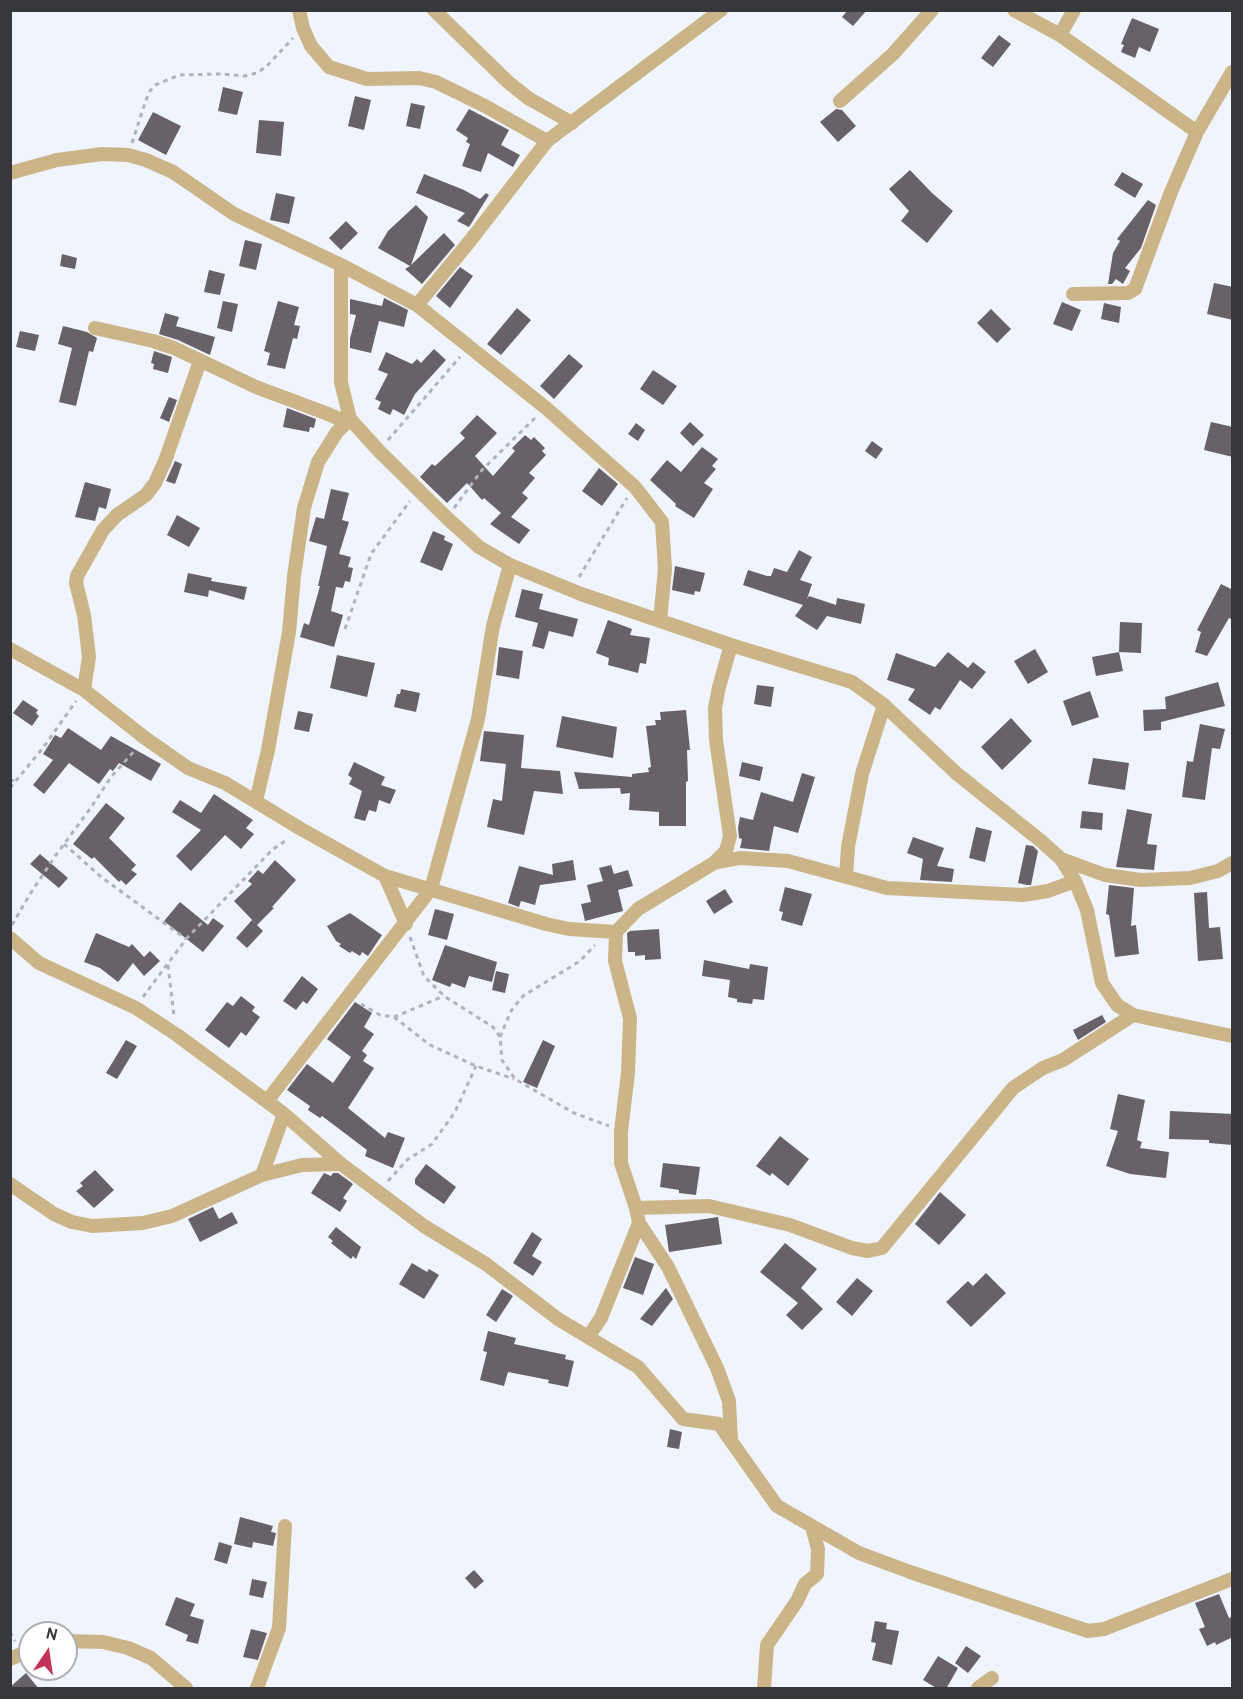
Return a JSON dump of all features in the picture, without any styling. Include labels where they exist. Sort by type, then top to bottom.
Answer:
[{"type":"street","points":[[299,10],[303,28],[311,46],[329,67],[367,79],[419,78],[436,82],[485,106],[547,141]]},
{"type":"street","points":[[434,10],[514,87],[528,98],[572,123]]},
{"type":"street","points":[[417,304],[470,241],[547,141],[721,10]]},
{"type":"street","points":[[840,101],[893,54],[932,10]]},
{"type":"street","points":[[1014,10],[1060,35],[1197,132]]},
{"type":"street","points":[[1060,35],[1074,10]]},
{"type":"street","points":[[1073,294],[1128,293],[1135,289],[1171,192],[1197,132],[1233,72]]},
{"type":"street","points":[[10,173],[57,160],[102,154],[128,155],[146,159],[173,172],[234,214],[417,304],[546,408],[635,487],[662,522],[665,568],[660,621]]},
{"type":"street","points":[[256,801],[268,750],[288,632],[304,508],[318,462],[348,421],[340,382],[341,265]]},
{"type":"street","points":[[95,328],[174,348],[256,387],[348,421],[479,547],[510,565],[571,590],[660,621],[852,682],[884,705],[956,773],[1061,859],[1075,881],[1088,910],[1102,982],[1117,1005],[1133,1015],[1233,1036]]},
{"type":"street","points":[[84,690],[89,657],[84,615],[76,583],[77,576],[103,530],[117,515],[146,495],[155,483],[200,361]]},
{"type":"street","points":[[267,1101],[349,992],[406,924],[431,889],[478,719],[493,626],[510,565]]},
{"type":"street","points":[[10,649],[84,690],[145,738],[188,768],[225,783],[385,876],[557,926],[612,932],[639,909],[714,863],[726,851],[730,836],[716,740],[715,708],[731,645]]},
{"type":"street","points":[[846,877],[848,847],[862,774],[884,705]]},
{"type":"street","points":[[714,863],[740,858],[788,861],[886,888],[1023,895],[1048,891],[1075,881]]},
{"type":"street","points":[[1061,859],[1105,875],[1141,880],[1190,878],[1218,871],[1233,863]]},
{"type":"street","points":[[385,876],[406,924]]},
{"type":"street","points":[[612,932],[615,961],[630,1018],[628,1073],[621,1131],[621,1163],[639,1223],[668,1267],[717,1368],[729,1401],[731,1440]]},
{"type":"street","points":[[10,938],[39,963],[136,1008],[177,1035],[284,1114],[341,1164],[424,1226],[486,1264],[558,1319],[638,1367],[683,1419],[719,1424],[777,1506],[859,1552],[902,1569],[1088,1631],[1104,1629],[1233,1579]]},
{"type":"street","points":[[636,1208],[709,1206],[790,1225],[852,1248],[868,1251],[882,1248],[1012,1088],[1043,1068],[1063,1060],[1133,1015]]},
{"type":"street","points":[[262,1175],[284,1114]]},
{"type":"street","points":[[10,1184],[54,1214],[72,1222],[92,1226],[143,1223],[172,1216],[262,1175],[302,1165],[341,1164]]},
{"type":"street","points":[[588,1337],[601,1318],[639,1223]]},
{"type":"street","points":[[256,1689],[279,1628],[285,1526]]},
{"type":"street","points":[[764,1689],[767,1645],[797,1601],[805,1584],[817,1574],[818,1549],[812,1527]]},
{"type":"street","points":[[78,1641],[104,1642],[129,1648],[151,1658],[186,1689]]},
{"type":"street","points":[[978,1689],[992,1678]]},
{"type":"path","points":[[128,155],[149,92],[155,85],[179,75],[244,76],[257,74],[303,28]]},
{"type":"path","points":[[379,451],[469,347]]},
{"type":"path","points":[[447,518],[482,470],[546,408]]},
{"type":"path","points":[[571,590],[635,487]]},
{"type":"path","points":[[345,629],[371,554],[401,511],[419,491]]},
{"type":"path","points":[[10,788],[43,748],[84,690]]},
{"type":"path","points":[[10,928],[30,894],[111,777],[145,738]]},
{"type":"path","points":[[10,778],[16,782]]},
{"type":"path","points":[[136,1008],[186,939],[273,849],[301,829]]},
{"type":"path","points":[[64,844],[100,876],[186,939]]},
{"type":"path","points":[[406,924],[424,976],[444,996],[493,1027],[500,1037]]},
{"type":"path","points":[[515,1079],[502,1060],[500,1037],[511,1011],[523,996],[580,961],[612,932]]},
{"type":"path","points":[[168,964],[177,1035]]},
{"type":"path","points":[[349,992],[357,1002],[381,1015],[394,1017],[430,1045],[476,1066],[515,1079],[574,1113],[621,1131]]},
{"type":"path","points":[[394,1017],[444,996]]},
{"type":"path","points":[[379,1191],[407,1160],[432,1144],[454,1112],[476,1066]]},
{"type":"building","points":[[848,10],[867,10],[853,26],[842,17]]},
{"type":"building","points":[[1132,18],[1159,29],[1150,52],[1139,47],[1135,58],[1121,52],[1124,45],[1121,44]]},
{"type":"building","points":[[999,35],[1011,44],[993,67],[981,58]]},
{"type":"building","points":[[223,87],[243,92],[237,115],[218,111]]},
{"type":"building","points":[[355,96],[371,100],[364,130],[348,126]]},
{"type":"building","points":[[411,103],[425,106],[420,129],[406,126]]},
{"type":"building","points":[[469,109],[509,130],[501,145],[520,155],[513,167],[488,153],[481,172],[462,166],[470,144],[466,142],[468,138],[456,130]]},
{"type":"building","points":[[836,109],[842,110],[856,126],[838,142],[820,122]]},
{"type":"building","points":[[153,112],[181,126],[166,155],[138,140]]},
{"type":"building","points":[[259,120],[284,122],[281,156],[256,153]]},
{"type":"building","points":[[910,170],[953,211],[927,243],[901,221],[909,211],[889,189]]},
{"type":"building","points":[[1122,172],[1143,184],[1135,198],[1114,185]]},
{"type":"building","points":[[424,174],[480,199],[486,193],[489,195],[469,227],[457,221],[465,213],[416,193]]},
{"type":"building","points":[[276,193],[295,197],[289,224],[270,220]]},
{"type":"building","points":[[1148,200],[1156,205],[1141,248],[1125,268],[1130,271],[1123,284],[1116,279],[1112,284],[1108,284],[1113,253],[1120,241],[1117,239]]},
{"type":"building","points":[[416,205],[428,217],[411,265],[444,233],[455,245],[422,284],[405,269],[410,266],[378,248],[388,231]]},
{"type":"building","points":[[346,221],[358,233],[341,250],[329,238]]},
{"type":"building","points":[[245,240],[262,244],[256,270],[239,266]]},
{"type":"building","points":[[62,254],[77,258],[75,269],[60,266]]},
{"type":"building","points":[[460,267],[473,276],[450,308],[436,296]]},
{"type":"building","points":[[209,270],[225,274],[220,295],[204,292]]},
{"type":"building","points":[[1214,283],[1233,287],[1233,320],[1207,314]]},
{"type":"building","points":[[384,298],[408,310],[404,327],[379,321],[371,353],[350,348],[356,315],[350,314],[350,299],[382,306]]},
{"type":"building","points":[[223,301],[238,304],[232,332],[217,328]]},
{"type":"building","points":[[278,301],[299,307],[294,325],[300,326],[297,339],[293,338],[285,369],[267,365],[270,353],[264,351]]},
{"type":"building","points":[[1062,302],[1081,310],[1072,331],[1053,324]]},
{"type":"building","points":[[1104,303],[1121,307],[1119,323],[1101,319]]},
{"type":"building","points":[[517,308],[531,320],[501,355],[487,344]]},
{"type":"building","points":[[991,309],[1011,329],[997,343],[977,323]]},
{"type":"building","points":[[165,313],[179,317],[176,326],[215,337],[210,355],[159,334]]},
{"type":"building","points":[[63,326],[87,332],[97,338],[93,352],[89,351],[76,406],[59,402],[72,348],[58,344]]},
{"type":"building","points":[[20,331],[39,335],[35,351],[16,347]]},
{"type":"building","points":[[434,349],[446,360],[415,394],[404,415],[393,409],[390,415],[378,409],[381,402],[375,399],[388,374],[378,370],[386,352],[412,364],[417,359],[421,363]]},
{"type":"building","points":[[154,351],[172,357],[168,373],[153,369],[154,364],[151,363]]},
{"type":"building","points":[[569,354],[583,366],[554,399],[540,386]]},
{"type":"building","points":[[653,370],[677,386],[663,405],[640,389]]},
{"type":"building","points":[[169,397],[177,400],[169,422],[160,418]]},
{"type":"building","points":[[287,408],[316,419],[314,428],[310,427],[309,432],[283,427]]},
{"type":"building","points":[[477,415],[497,433],[475,456],[493,476],[515,451],[512,448],[525,435],[531,440],[534,437],[545,448],[542,451],[546,455],[529,473],[535,478],[522,493],[528,498],[511,517],[530,530],[519,544],[490,524],[501,513],[484,498],[482,500],[467,483],[447,503],[420,477],[432,464],[435,466],[465,438],[460,433]]},
{"type":"building","points":[[690,422],[704,435],[693,446],[680,433]]},
{"type":"building","points":[[1211,422],[1233,427],[1233,457],[1204,450]]},
{"type":"building","points":[[636,423],[645,430],[638,441],[628,434]]},
{"type":"building","points":[[872,441],[883,449],[876,459],[865,451]]},
{"type":"building","points":[[702,447],[718,459],[712,466],[716,469],[704,483],[713,489],[694,518],[675,506],[676,504],[650,480],[667,460],[681,472]]},
{"type":"building","points":[[175,461],[182,464],[175,484],[166,481]]},
{"type":"building","points":[[599,468],[618,484],[602,506],[582,491]]},
{"type":"building","points":[[85,482],[111,489],[106,509],[99,507],[95,521],[75,517]]},
{"type":"building","points":[[331,489],[349,493],[342,520],[349,522],[339,554],[351,557],[348,567],[353,568],[350,582],[345,581],[343,588],[336,587],[331,611],[343,615],[334,647],[300,637],[304,623],[309,625],[320,586],[318,586],[327,546],[309,541],[316,517],[324,519]]},
{"type":"building","points":[[177,515],[200,528],[189,547],[167,535]]},
{"type":"building","points":[[433,531],[445,536],[444,540],[453,544],[442,571],[420,562]]},
{"type":"building","points":[[799,550],[812,557],[800,580],[812,584],[807,599],[809,596],[836,605],[837,598],[865,604],[861,624],[827,616],[817,630],[795,616],[803,605],[743,585],[748,570],[767,576],[771,576],[774,568],[787,572]]},
{"type":"building","points":[[675,566],[705,573],[700,592],[695,591],[694,595],[672,590]]},
{"type":"building","points":[[188,573],[212,578],[211,581],[247,587],[244,600],[209,590],[208,597],[184,592]]},
{"type":"building","points":[[1221,584],[1233,590],[1233,620],[1229,618],[1207,656],[1195,652],[1201,632],[1197,630]]},
{"type":"building","points":[[522,589],[543,594],[539,609],[578,619],[573,637],[549,631],[544,649],[532,646],[538,623],[515,617]]},
{"type":"building","points":[[608,620],[632,629],[630,635],[650,638],[646,664],[640,663],[638,673],[608,665],[609,658],[596,653]]},
{"type":"building","points":[[1120,622],[1142,623],[1141,653],[1119,652]]},
{"type":"building","points":[[499,647],[523,651],[519,679],[496,675]]},
{"type":"building","points":[[1035,649],[1048,672],[1028,684],[1014,661]]},
{"type":"building","points":[[948,652],[968,668],[973,662],[986,672],[972,689],[960,680],[940,710],[935,707],[930,715],[908,700],[915,689],[887,680],[896,653],[935,667]]},
{"type":"building","points":[[1119,652],[1123,671],[1096,676],[1092,657]]},
{"type":"building","points":[[337,655],[375,663],[367,697],[330,688]]},
{"type":"building","points":[[1218,682],[1225,706],[1161,722],[1161,730],[1144,731],[1143,710],[1166,709],[1165,697]]},
{"type":"building","points":[[757,685],[774,687],[771,707],[754,704]]},
{"type":"building","points":[[401,689],[420,693],[416,712],[394,707],[397,694],[400,694]]},
{"type":"building","points":[[1090,691],[1099,717],[1072,726],[1063,701]]},
{"type":"building","points":[[23,700],[38,710],[36,713],[39,716],[32,726],[13,713]]},
{"type":"building","points":[[686,710],[690,750],[687,750],[686,826],[659,826],[659,812],[629,810],[630,793],[621,794],[620,788],[579,789],[574,772],[632,777],[632,774],[649,772],[648,768],[651,767],[646,726],[656,725],[655,720],[661,720],[660,712]]},
{"type":"building","points":[[298,711],[313,714],[309,732],[294,729]]},
{"type":"building","points":[[562,716],[617,727],[613,758],[556,747]]},
{"type":"building","points":[[1011,718],[1032,741],[1002,770],[981,747]]},
{"type":"building","points":[[1200,724],[1225,729],[1220,749],[1212,748],[1205,800],[1182,797],[1187,761],[1193,762]]},
{"type":"building","points":[[68,728],[101,750],[111,736],[161,764],[151,781],[119,763],[113,771],[110,769],[99,784],[69,763],[44,794],[33,785],[53,760],[43,754],[55,735],[61,738]]},
{"type":"building","points":[[484,731],[524,735],[521,768],[560,771],[563,794],[534,791],[524,835],[487,827],[493,799],[502,801],[506,764],[480,761]]},
{"type":"building","points":[[1093,758],[1129,763],[1125,790],[1088,784]]},
{"type":"building","points":[[354,762],[385,777],[381,785],[396,790],[390,804],[379,800],[376,812],[369,810],[365,821],[354,818],[362,791],[349,784],[352,778],[348,775]]},
{"type":"building","points":[[742,762],[763,767],[760,781],[739,776]]},
{"type":"building","points":[[802,773],[815,777],[798,833],[774,826],[769,851],[740,848],[742,839],[739,838],[738,828],[740,817],[753,820],[761,792],[793,802]]},
{"type":"building","points":[[214,794],[253,820],[246,828],[254,834],[241,849],[225,835],[191,871],[176,856],[201,830],[172,812],[180,800],[201,813]]},
{"type":"building","points":[[106,803],[125,818],[109,838],[136,865],[131,870],[137,874],[126,885],[121,880],[119,882],[94,857],[92,859],[73,844]]},
{"type":"building","points":[[1127,809],[1152,814],[1147,844],[1157,845],[1154,870],[1116,867]]},
{"type":"building","points":[[1082,811],[1103,813],[1102,830],[1080,828]]},
{"type":"building","points":[[976,827],[992,831],[985,862],[969,858]]},
{"type":"building","points":[[913,837],[944,848],[937,866],[954,869],[952,882],[920,880],[923,859],[907,853]]},
{"type":"building","points":[[1026,845],[1033,846],[1038,851],[1031,885],[1018,883]]},
{"type":"building","points":[[40,854],[68,878],[59,888],[30,864]]},
{"type":"building","points":[[275,860],[296,880],[257,925],[234,901],[252,884],[248,881],[258,870],[263,874]]},
{"type":"building","points":[[573,860],[576,880],[540,885],[535,905],[521,901],[519,907],[508,903],[519,866],[553,875],[552,864]]},
{"type":"building","points":[[611,865],[614,874],[628,870],[633,886],[618,890],[623,911],[585,921],[581,904],[591,902],[587,885],[603,881],[599,868]]},
{"type":"building","points":[[1109,885],[1134,888],[1131,926],[1136,925],[1139,954],[1115,957],[1109,915],[1106,914]]},
{"type":"building","points":[[785,887],[812,894],[802,926],[781,920],[783,912],[779,911]]},
{"type":"building","points":[[725,889],[733,902],[714,914],[706,901]]},
{"type":"building","points":[[1207,892],[1209,928],[1220,927],[1223,959],[1198,961],[1194,893]]},
{"type":"building","points":[[180,902],[208,925],[213,918],[224,926],[203,952],[164,921]]},
{"type":"building","points":[[435,909],[454,914],[447,940],[428,935]]},
{"type":"building","points":[[350,913],[382,935],[368,956],[362,952],[360,956],[352,951],[350,953],[339,946],[341,944],[336,941],[327,926]]},
{"type":"building","points":[[252,920],[263,931],[247,948],[236,938]]},
{"type":"building","points":[[659,929],[661,959],[645,960],[645,955],[635,956],[635,952],[628,952],[627,933]]},
{"type":"building","points":[[96,933],[129,947],[132,944],[144,957],[150,951],[160,961],[144,976],[133,963],[118,982],[100,968],[84,962]]},
{"type":"building","points":[[445,945],[497,962],[492,982],[469,976],[465,988],[452,983],[450,987],[432,980]]},
{"type":"building","points":[[704,960],[749,969],[750,964],[768,967],[764,1000],[753,999],[752,1004],[737,1002],[737,999],[728,997],[730,980],[702,976]]},
{"type":"building","points":[[496,971],[509,974],[505,993],[492,990]]},
{"type":"building","points":[[302,976],[318,989],[307,1004],[303,1001],[296,1010],[283,1001]]},
{"type":"building","points":[[241,996],[255,1007],[252,1011],[260,1017],[246,1036],[241,1032],[229,1048],[205,1030],[227,1002],[233,1006]]},
{"type":"building","points":[[355,1002],[372,1013],[364,1027],[374,1034],[362,1051],[367,1055],[363,1061],[374,1068],[348,1108],[385,1138],[388,1132],[405,1138],[393,1168],[365,1156],[367,1150],[322,1116],[320,1118],[308,1110],[310,1106],[287,1090],[307,1064],[333,1083],[351,1057],[327,1039]]},
{"type":"building","points":[[1102,1015],[1106,1022],[1078,1040],[1073,1030]]},
{"type":"building","points":[[126,1040],[137,1046],[117,1079],[106,1073]]},
{"type":"building","points":[[543,1040],[555,1046],[537,1088],[523,1082]]},
{"type":"building","points":[[1118,1094],[1145,1100],[1137,1140],[1142,1142],[1140,1148],[1169,1152],[1166,1178],[1130,1174],[1106,1166],[1118,1131],[1110,1129]]},
{"type":"building","points":[[1170,1111],[1233,1114],[1233,1145],[1209,1143],[1209,1140],[1169,1139]]},
{"type":"building","points":[[780,1136],[809,1159],[788,1186],[772,1173],[770,1176],[756,1166]]},
{"type":"building","points":[[663,1163],[700,1167],[696,1195],[660,1187]]},
{"type":"building","points":[[426,1164],[456,1187],[444,1204],[415,1184],[415,1179]]},
{"type":"building","points":[[95,1170],[114,1190],[94,1208],[76,1191],[83,1186],[80,1183]]},
{"type":"building","points":[[324,1173],[331,1176],[333,1173],[338,1173],[353,1184],[343,1198],[347,1201],[340,1212],[311,1193]]},
{"type":"building","points":[[940,1192],[966,1215],[939,1245],[915,1224]]},
{"type":"building","points":[[213,1207],[219,1219],[232,1212],[238,1223],[200,1242],[188,1219]]},
{"type":"building","points":[[718,1217],[722,1244],[669,1252],[665,1225]]},
{"type":"building","points":[[336,1227],[361,1247],[356,1259],[353,1256],[351,1259],[331,1243],[333,1241],[328,1237]]},
{"type":"building","points":[[532,1232],[542,1239],[532,1256],[542,1262],[533,1276],[513,1263]]},
{"type":"building","points":[[785,1243],[817,1269],[801,1288],[823,1309],[802,1330],[786,1315],[798,1303],[760,1272]]},
{"type":"building","points":[[635,1257],[654,1264],[643,1295],[623,1288]]},
{"type":"building","points":[[412,1263],[427,1272],[429,1269],[439,1275],[424,1299],[399,1284]]},
{"type":"building","points":[[986,1273],[1006,1293],[971,1327],[946,1302],[968,1281],[973,1286]]},
{"type":"building","points":[[857,1278],[873,1291],[852,1316],[836,1302]]},
{"type":"building","points":[[666,1288],[673,1299],[652,1326],[640,1319]]},
{"type":"building","points":[[502,1289],[513,1296],[496,1322],[486,1315]]},
{"type":"building","points":[[488,1331],[516,1338],[514,1344],[566,1355],[565,1359],[574,1361],[568,1387],[548,1383],[549,1380],[508,1372],[504,1386],[480,1380],[487,1352],[483,1351]]},
{"type":"building","points":[[670,1429],[682,1432],[679,1449],[667,1447]]},
{"type":"building","points":[[240,1517],[273,1526],[271,1532],[276,1533],[273,1546],[253,1542],[252,1548],[234,1544]]},
{"type":"building","points":[[219,1542],[232,1546],[227,1564],[214,1560]]},
{"type":"building","points":[[474,1570],[484,1581],[475,1589],[465,1578]]},
{"type":"building","points":[[252,1579],[267,1582],[263,1598],[249,1595]]},
{"type":"building","points":[[1219,1594],[1229,1618],[1233,1617],[1233,1637],[1216,1645],[1215,1642],[1207,1646],[1199,1629],[1205,1627],[1195,1603]]},
{"type":"building","points":[[176,1597],[195,1604],[190,1616],[204,1620],[198,1644],[186,1641],[188,1635],[165,1625]]},
{"type":"building","points":[[875,1621],[887,1623],[886,1629],[899,1631],[892,1665],[872,1660],[876,1643],[871,1642]]},
{"type":"building","points":[[251,1629],[267,1633],[258,1660],[243,1657]]},
{"type":"building","points":[[966,1646],[981,1656],[968,1673],[955,1663]]},
{"type":"building","points":[[938,1656],[958,1668],[946,1689],[938,1689],[923,1680]]},
{"type":"building","points":[[18,1680],[32,1681],[39,1689],[10,1689]]}]
